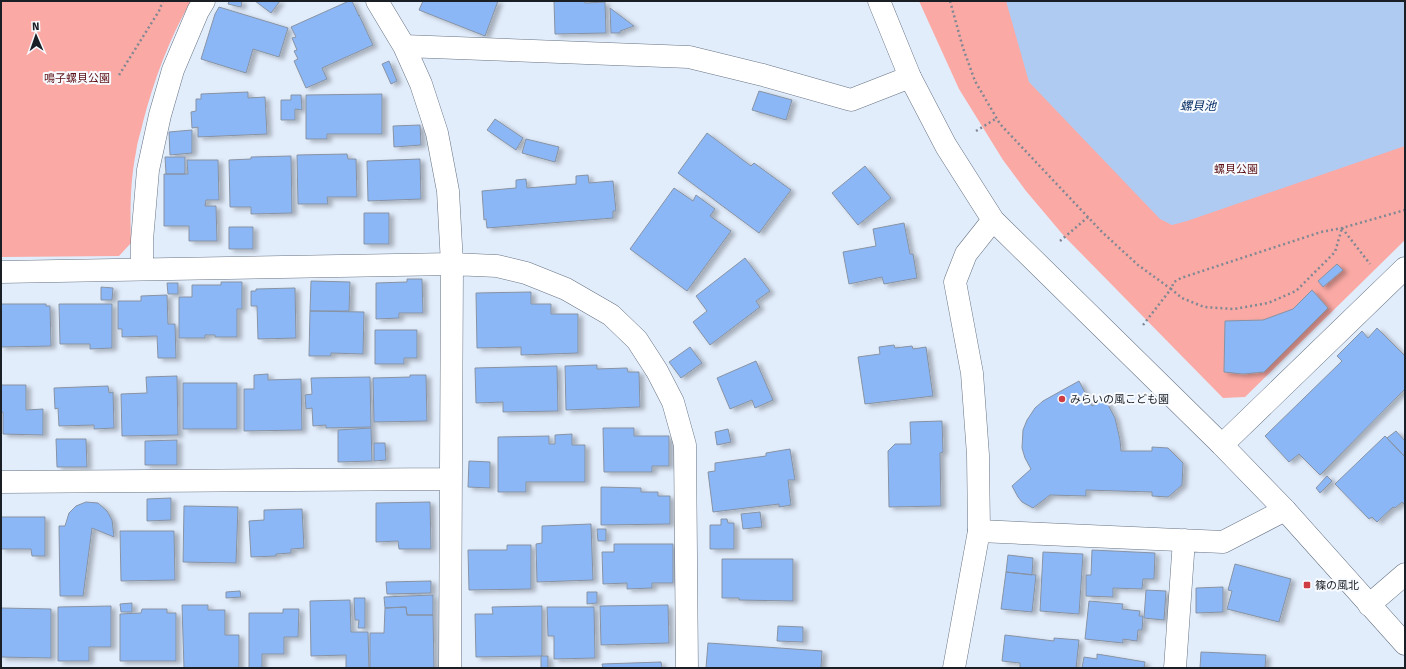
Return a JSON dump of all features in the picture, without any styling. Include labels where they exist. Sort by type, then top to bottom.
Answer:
[{"type":"street","points":[[142,269],[142,240],[148,170],[160,115],[173,70],[198,11],[204,1]]},
{"type":"street","points":[[377,1],[404,46],[421,84],[437,133],[448,190],[452,264],[450,668]]},
{"type":"street","points":[[879,1],[910,77],[946,146],[993,220],[1222,445],[1285,510],[1405,644]]},
{"type":"street","points":[[404,46],[689,57],[763,75],[851,100],[910,77]]},
{"type":"street","points":[[954,668],[979,531],[978,455],[972,373],[955,282],[966,254],[993,220]]},
{"type":"street","points":[[1,272],[452,264],[497,266],[526,273],[566,289],[610,315],[637,340],[657,371],[673,402],[685,445],[687,668]]},
{"type":"street","points":[[1222,445],[1405,268]]},
{"type":"street","points":[[1,482],[450,479]]},
{"type":"street","points":[[979,531],[1222,542],[1285,510]]},
{"type":"street","points":[[1175,668],[1184,540]]},
{"type":"street","points":[[1369,605],[1405,574]]},
{"type":"path","points":[[119,75],[159,11],[163,1]]},
{"type":"path","points":[[950,1],[963,48],[975,81],[1000,124],[1102,232],[1138,265],[1182,298],[1204,307],[1234,309],[1268,303],[1296,291],[1335,252],[1342,228]]},
{"type":"path","points":[[976,131],[997,118]]},
{"type":"path","points":[[1143,325],[1171,289],[1174,282],[1181,278],[1322,232],[1342,228],[1405,210]]},
{"type":"path","points":[[1060,241],[1088,217]]},
{"type":"path","points":[[1342,228],[1374,270]]},
{"type":"green space","name":"鳴子螺貝公園","points":[[1,1],[191,1],[169,45],[147,106],[137,144],[133,175],[131,243],[119,256],[1,257]]},
{"type":"green space","name":"螺貝公園","points":[[919,1],[1405,1],[1405,240],[1245,397],[1223,398],[1064,236],[1026,191],[1003,160],[959,89]]},
{"type":"water","name":"螺貝池","points":[[1006,1],[1405,1],[1405,146],[1172,225],[1160,219],[1029,82]]},
{"type":"building","points":[[229,1],[242,1],[241,7],[228,4]]},
{"type":"building","points":[[255,1],[280,1],[271,13]]},
{"type":"building","points":[[352,1],[373,45],[322,68],[327,79],[306,88],[294,61],[298,59],[294,51],[297,50],[292,38],[296,37],[291,27]]},
{"type":"building","points":[[423,1],[498,1],[485,36],[419,10]]},
{"type":"building","points":[[554,1],[584,1],[585,3],[605,2],[606,33],[555,34]]},
{"type":"building","points":[[219,7],[288,28],[279,57],[253,49],[246,73],[201,59],[215,14]]},
{"type":"building","points":[[610,8],[634,26],[620,31],[620,33],[611,33]]},
{"type":"building","points":[[389,61],[397,81],[391,84],[382,64]]},
{"type":"building","points":[[759,91],[792,100],[786,120],[752,110]]},
{"type":"building","points":[[248,92],[248,98],[265,97],[267,134],[198,137],[198,127],[192,128],[191,112],[196,111],[196,99],[201,99],[201,94]]},
{"type":"building","points":[[382,94],[382,134],[327,134],[327,139],[306,139],[306,95]]},
{"type":"building","points":[[291,95],[301,95],[302,110],[295,109],[295,120],[281,120],[281,100],[291,100]]},
{"type":"building","points":[[495,119],[523,138],[516,150],[487,130]]},
{"type":"building","points":[[420,125],[421,145],[394,147],[393,126]]},
{"type":"building","points":[[192,130],[192,153],[170,155],[169,132]]},
{"type":"building","points":[[707,133],[751,166],[754,163],[791,190],[759,233],[678,173]]},
{"type":"building","points":[[526,139],[559,147],[555,162],[522,153]]},
{"type":"building","points":[[347,154],[348,159],[356,159],[357,197],[327,197],[328,204],[298,204],[297,155]]},
{"type":"building","points":[[291,156],[292,213],[251,214],[251,207],[230,207],[229,160],[251,159],[251,157]]},
{"type":"building","points":[[165,157],[185,157],[185,174],[166,174]]},
{"type":"building","points":[[420,159],[421,199],[368,201],[367,161]]},
{"type":"building","points":[[187,160],[218,160],[219,200],[206,200],[205,206],[216,206],[217,241],[189,241],[189,226],[164,226],[164,174],[188,174]]},
{"type":"building","points":[[865,166],[891,198],[858,225],[832,193]]},
{"type":"building","points":[[588,175],[589,183],[613,181],[616,211],[613,211],[613,218],[487,228],[486,219],[484,220],[482,191],[516,188],[516,180],[526,179],[527,188],[576,184],[576,176]]},
{"type":"building","points":[[674,188],[693,201],[696,195],[715,209],[710,216],[731,231],[687,291],[630,249]]},
{"type":"building","points":[[364,213],[389,213],[389,244],[364,244]]},
{"type":"building","points":[[904,223],[910,254],[913,254],[917,278],[884,284],[882,277],[849,284],[843,252],[876,246],[873,229]]},
{"type":"building","points":[[229,227],[253,227],[253,249],[229,249]]},
{"type":"building","points":[[745,258],[770,291],[756,301],[760,307],[710,345],[693,322],[707,311],[696,296]]},
{"type":"building","points":[[1337,264],[1343,270],[1323,287],[1318,281]]},
{"type":"building","points":[[407,279],[422,279],[423,313],[399,313],[399,318],[376,319],[376,283],[407,282]]},
{"type":"building","points":[[311,281],[350,282],[349,311],[310,311]]},
{"type":"building","points":[[221,282],[242,282],[242,309],[237,309],[237,337],[215,337],[215,335],[205,335],[205,338],[179,338],[179,297],[192,297],[192,285],[221,285]]},
{"type":"building","points":[[167,283],[178,283],[178,294],[168,294]]},
{"type":"building","points":[[101,287],[113,288],[112,300],[101,300]]},
{"type":"building","points":[[295,288],[296,338],[258,339],[257,306],[251,306],[251,291],[256,291],[256,289]]},
{"type":"building","points":[[1312,290],[1328,308],[1264,372],[1243,374],[1224,372],[1225,321],[1263,320],[1293,309]]},
{"type":"building","points":[[531,292],[531,304],[551,304],[551,314],[578,314],[578,353],[521,355],[521,347],[477,348],[476,293]]},
{"type":"building","points":[[167,295],[168,324],[175,324],[176,358],[158,358],[157,336],[122,337],[122,329],[118,329],[118,301],[141,301],[141,296]]},
{"type":"building","points":[[1,304],[46,304],[46,306],[50,306],[51,346],[1,347]]},
{"type":"building","points":[[59,304],[112,304],[112,348],[90,349],[90,344],[60,344]]},
{"type":"building","points":[[310,311],[364,312],[363,354],[331,353],[331,356],[309,356]]},
{"type":"building","points":[[1377,328],[1405,356],[1405,389],[1320,475],[1299,454],[1289,462],[1265,436],[1342,361],[1337,356],[1362,331],[1368,338]]},
{"type":"building","points":[[375,330],[417,330],[417,358],[404,358],[404,364],[375,364]]},
{"type":"building","points":[[894,345],[895,348],[912,346],[913,349],[926,347],[933,396],[865,404],[858,357],[880,354],[879,347]]},
{"type":"building","points":[[690,347],[702,363],[681,378],[669,362]]},
{"type":"building","points":[[756,361],[773,400],[755,408],[752,400],[730,409],[717,378]]},
{"type":"building","points":[[597,365],[597,369],[627,368],[628,372],[639,372],[640,407],[566,410],[565,366]]},
{"type":"building","points":[[557,366],[558,411],[503,412],[503,402],[476,403],[475,368]]},
{"type":"building","points":[[268,374],[268,380],[301,379],[302,430],[244,431],[244,389],[254,389],[254,375]]},
{"type":"building","points":[[410,375],[426,375],[427,421],[374,422],[373,378],[410,377]]},
{"type":"building","points":[[177,376],[178,435],[122,436],[121,394],[147,393],[146,377]]},
{"type":"building","points":[[370,377],[371,427],[326,428],[326,425],[313,426],[312,408],[306,409],[305,395],[312,394],[311,378]]},
{"type":"building","points":[[1079,381],[1092,406],[1105,399],[1115,418],[1121,451],[1152,451],[1152,447],[1168,448],[1183,463],[1182,485],[1168,497],[1152,496],[1152,492],[1086,490],[1086,496],[1050,495],[1033,508],[1022,502],[1012,486],[1031,469],[1022,448],[1023,430],[1027,420],[1035,408],[1043,401]]},
{"type":"building","points":[[183,383],[237,383],[237,429],[183,429]]},
{"type":"building","points":[[1,385],[26,385],[26,410],[43,409],[43,435],[3,434]]},
{"type":"building","points":[[108,386],[109,393],[113,392],[114,428],[94,429],[94,425],[59,426],[58,408],[55,409],[54,388]]},
{"type":"building","points":[[942,421],[943,452],[940,453],[941,506],[889,507],[888,451],[895,444],[911,444],[910,422]]},
{"type":"building","points":[[371,428],[372,461],[338,462],[338,430]]},
{"type":"building","points":[[603,428],[634,428],[634,436],[669,436],[669,466],[652,466],[652,472],[604,472]]},
{"type":"building","points":[[728,429],[731,442],[717,445],[715,432]]},
{"type":"building","points":[[1396,431],[1405,441],[1405,457],[1387,438]]},
{"type":"building","points":[[572,434],[572,445],[585,445],[585,482],[526,482],[526,492],[498,492],[498,437],[549,436],[549,444],[555,444],[555,435]]},
{"type":"building","points":[[1385,436],[1405,457],[1405,505],[1402,502],[1395,508],[1393,507],[1377,522],[1372,517],[1369,519],[1335,484]]},
{"type":"building","points":[[56,439],[86,439],[87,467],[57,467]]},
{"type":"building","points":[[177,440],[177,465],[145,465],[145,441]]},
{"type":"building","points":[[374,443],[385,443],[386,460],[374,461]]},
{"type":"building","points":[[790,449],[795,480],[788,480],[791,505],[779,507],[779,504],[713,512],[708,472],[715,471],[715,463],[766,456],[766,453]]},
{"type":"building","points":[[469,461],[490,462],[490,488],[468,487]]},
{"type":"building","points":[[1327,476],[1332,481],[1320,493],[1316,488]]},
{"type":"building","points":[[601,487],[641,488],[641,492],[658,492],[658,496],[670,496],[670,524],[601,525]]},
{"type":"building","points":[[171,498],[171,520],[147,521],[147,499]]},
{"type":"building","points":[[86,502],[98,503],[107,511],[112,520],[114,537],[92,528],[83,596],[60,596],[59,526],[65,526],[69,513],[76,506]]},
{"type":"building","points":[[430,502],[431,549],[399,549],[398,541],[376,542],[376,503]]},
{"type":"building","points":[[184,506],[238,507],[236,563],[183,562]]},
{"type":"building","points":[[302,509],[304,548],[291,549],[291,553],[276,554],[276,556],[251,557],[249,521],[264,520],[264,510]]},
{"type":"building","points":[[760,512],[762,527],[743,529],[741,514]]},
{"type":"building","points":[[1,517],[45,517],[45,556],[32,556],[31,549],[1,549]]},
{"type":"building","points":[[721,519],[727,519],[728,523],[734,523],[734,549],[710,549],[710,525],[721,525]]},
{"type":"building","points":[[591,524],[593,580],[537,582],[536,544],[542,543],[542,526]]},
{"type":"building","points":[[597,529],[606,529],[606,541],[598,541]]},
{"type":"building","points":[[120,531],[174,531],[175,580],[121,581]]},
{"type":"building","points":[[614,544],[673,544],[673,583],[652,583],[652,588],[627,589],[627,583],[603,584],[602,552],[614,552]]},
{"type":"building","points":[[507,545],[531,545],[531,589],[469,590],[468,550],[507,550]]},
{"type":"building","points":[[1092,550],[1155,553],[1154,579],[1143,579],[1142,589],[1113,588],[1113,597],[1086,596],[1086,575],[1091,575]]},
{"type":"building","points":[[1043,552],[1083,554],[1079,614],[1040,611]]},
{"type":"building","points":[[1008,555],[1033,558],[1032,575],[1006,572]]},
{"type":"building","points":[[722,559],[793,559],[793,601],[739,600],[739,598],[722,598]]},
{"type":"building","points":[[1235,564],[1291,579],[1279,622],[1227,609],[1232,591],[1228,590]]},
{"type":"building","points":[[1006,572],[1036,575],[1032,612],[1001,609]]},
{"type":"building","points":[[431,581],[431,593],[387,594],[386,582]]},
{"type":"building","points":[[1223,587],[1223,612],[1196,613],[1196,588]]},
{"type":"building","points":[[1146,590],[1166,591],[1164,620],[1144,618]]},
{"type":"building","points":[[240,591],[241,597],[226,598],[226,592]]},
{"type":"building","points":[[587,592],[597,592],[597,603],[587,604]]},
{"type":"building","points":[[433,595],[433,615],[407,615],[406,607],[385,608],[384,597]]},
{"type":"building","points":[[354,598],[365,598],[365,628],[358,628],[359,620],[355,620]]},
{"type":"building","points":[[350,600],[351,632],[368,632],[369,668],[346,668],[346,655],[311,656],[310,601]]},
{"type":"building","points":[[1089,601],[1123,604],[1122,609],[1140,611],[1139,616],[1143,616],[1142,630],[1138,630],[1137,641],[1123,639],[1123,643],[1085,639]]},
{"type":"building","points":[[132,603],[132,612],[121,612],[120,604]]},
{"type":"building","points":[[182,605],[208,605],[208,610],[225,610],[225,635],[239,635],[239,668],[184,668]]},
{"type":"building","points":[[668,605],[669,643],[601,645],[600,606]]},
{"type":"building","points":[[111,606],[111,647],[89,647],[89,661],[58,661],[58,607]]},
{"type":"building","points":[[542,606],[542,656],[476,657],[475,614],[493,614],[492,607]]},
{"type":"building","points":[[406,607],[407,615],[433,615],[434,668],[370,668],[370,633],[384,633],[385,608]]},
{"type":"building","points":[[547,607],[594,607],[595,658],[554,659],[554,636],[548,636]]},
{"type":"building","points":[[1,608],[51,609],[51,658],[1,657]]},
{"type":"building","points":[[142,609],[167,609],[167,613],[176,613],[176,661],[120,661],[120,614],[141,613]]},
{"type":"building","points":[[283,609],[299,609],[298,637],[284,637],[284,654],[262,654],[262,668],[249,668],[249,613],[283,613]]},
{"type":"building","points":[[778,626],[803,627],[803,642],[777,641]]},
{"type":"building","points":[[1005,635],[1054,641],[1054,638],[1079,640],[1076,668],[1020,668],[1020,663],[1002,661]]},
{"type":"building","points":[[708,643],[822,651],[821,668],[706,668]]},
{"type":"building","points":[[1201,652],[1266,655],[1265,668],[1200,668]]},
{"type":"building","points":[[1097,654],[1145,662],[1144,668],[1082,668],[1084,657],[1097,659]]},
{"type":"building","points":[[541,656],[548,656],[548,668],[541,668]]},
{"type":"building","points":[[661,662],[662,668],[603,668],[602,664]]},
{"type":"place","name":"みらいの風こども園","points":[[1062,399]]},
{"type":"place","name":"篠の風北","points":[[1307,585]]}]
